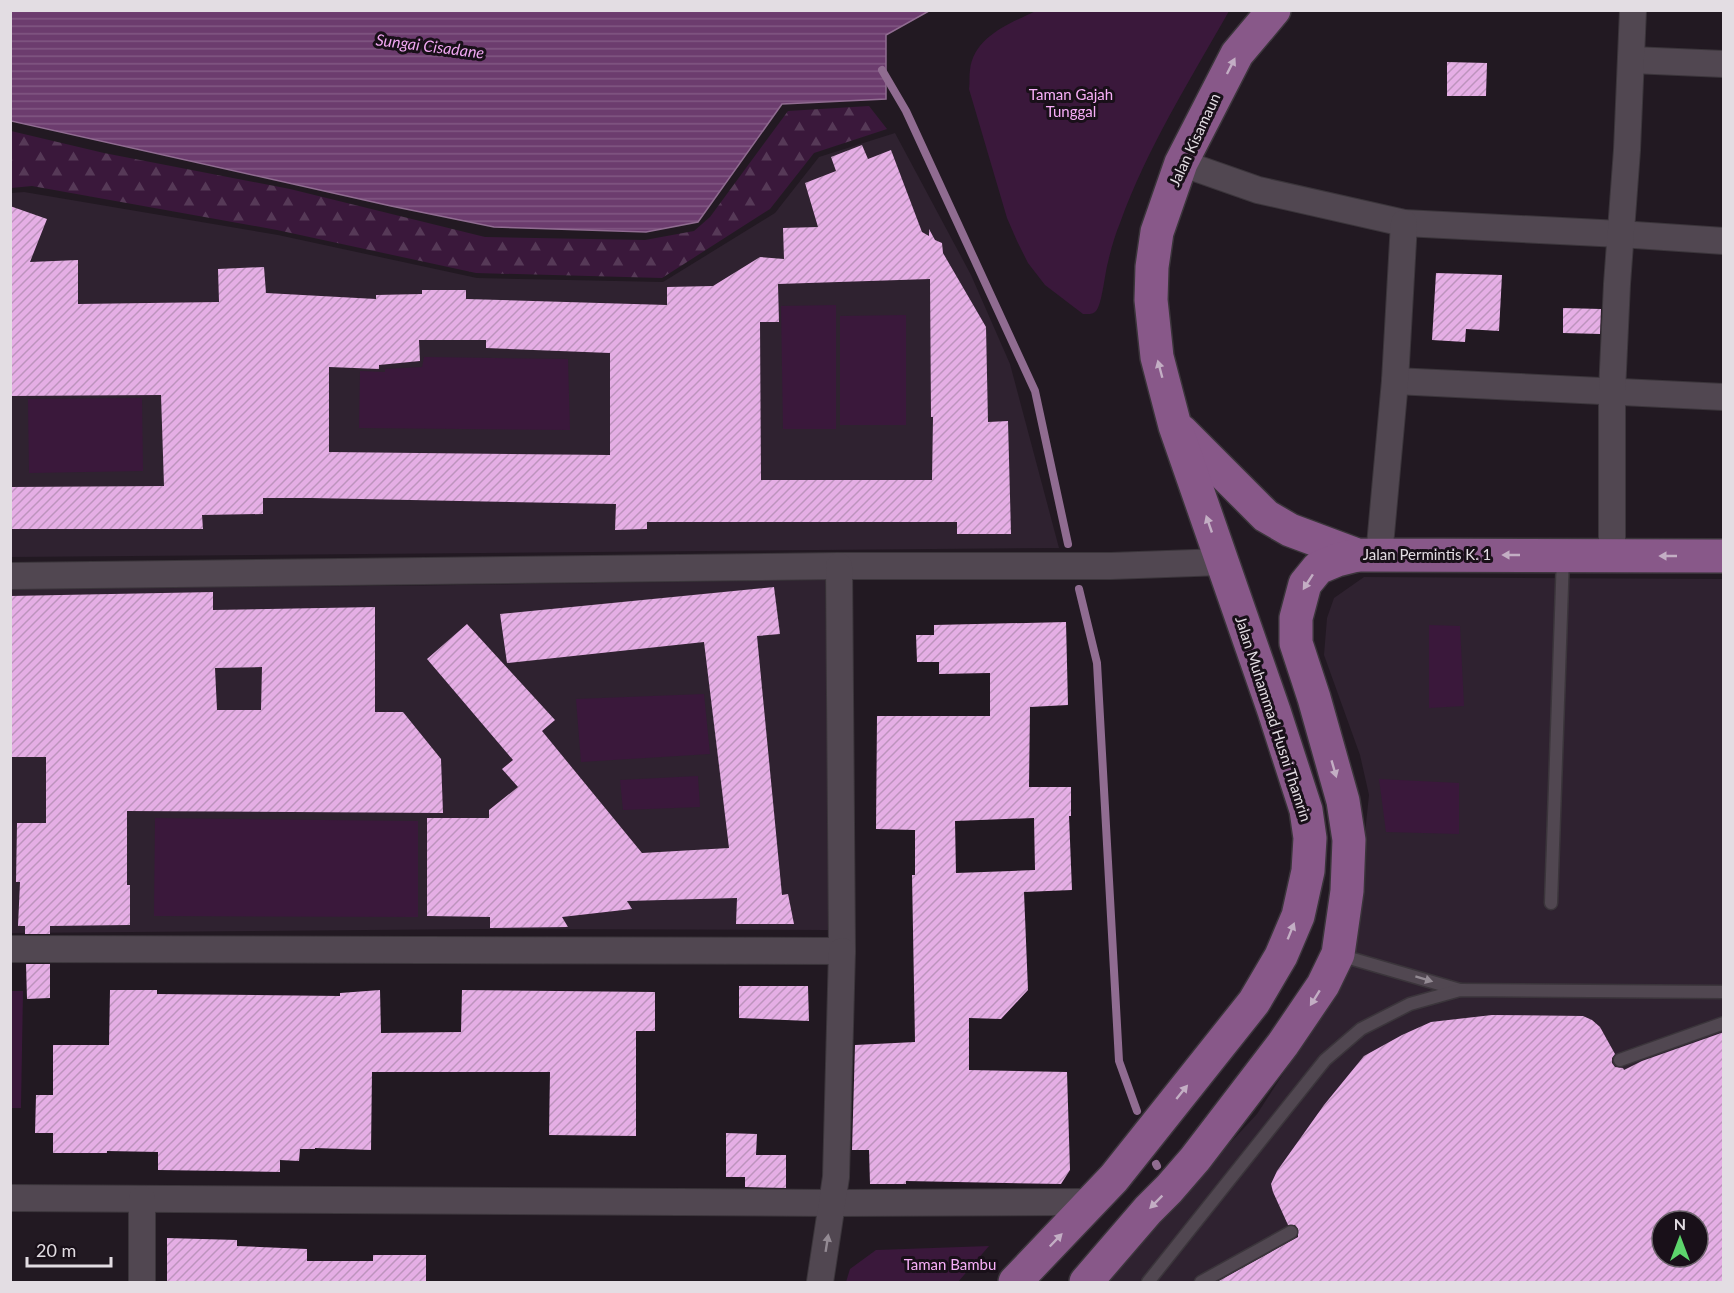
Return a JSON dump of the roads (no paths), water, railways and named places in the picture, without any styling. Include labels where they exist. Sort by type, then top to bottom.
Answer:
[{"type":"main road","name":"Jalan Kisamaun","points":[[1175,426],[1157,357],[1151,300],[1152,267],[1157,232],[1181,163],[1237,54],[1274,10]]},
{"type":"main road","name":"Jalan Permintis K. 1","points":[[1175,426],[1266,516],[1290,530],[1368,556],[1724,556]]},
{"type":"main road","name":"Jalan Muhammad Husni Thamrin","points":[[1016,1282],[1114,1178],[1254,1002],[1281,956],[1298,916],[1308,871],[1310,838],[1306,810],[1175,426]]},
{"type":"main road","points":[[1092,1280],[1148,1210],[1195,1159],[1276,1053],[1318,992],[1338,954],[1347,891],[1349,840],[1343,801],[1296,643],[1296,618],[1305,584],[1318,568],[1337,560],[1368,556]]},
{"type":"street","points":[[1612,556],[1612,391],[1633,10]]},
{"type":"street","points":[[1632,60],[1724,64]]},
{"type":"street","points":[[1181,163],[1258,190],[1404,223],[1724,241]]},
{"type":"street","points":[[1368,556],[1395,381],[1404,223]]},
{"type":"street","points":[[1395,381],[1724,397]]},
{"type":"street","points":[[10,576],[839,566],[1111,566],[1222,562]]},
{"type":"street","points":[[820,1282],[836,1177],[842,951],[839,566]]},
{"type":"street","points":[[10,949],[842,951]]},
{"type":"street","points":[[10,1198],[833,1203],[1092,1202]]},
{"type":"street","points":[[142,1199],[142,1282]]},
{"type":"lane","points":[[1551,903],[1563,555]]},
{"type":"lane","points":[[1338,954],[1460,990],[1724,992]]},
{"type":"lane","points":[[1148,1282],[1325,1060],[1361,1029],[1410,1004],[1460,990]]},
{"type":"lane","points":[[1620,1060],[1724,1023]]},
{"type":"lane","points":[[1201,1282],[1291,1232]]},
{"type":"water","name":"Sungai Cisadane","points":[[10,11],[929,11],[886,35],[886,99],[782,104],[698,222],[646,232],[494,227],[11,121]]},
{"type":"waterway","points":[[882,70],[906,111],[1035,391],[1068,544]]},
{"type":"waterway","points":[[1079,589],[1097,663],[1119,1061],[1137,1111]]},
{"type":"park label","name":"Taman Gajah Tunggal","points":[[1071,104]]},
{"type":"park label","name":"Taman Bambu","points":[[950,1265]]}]
